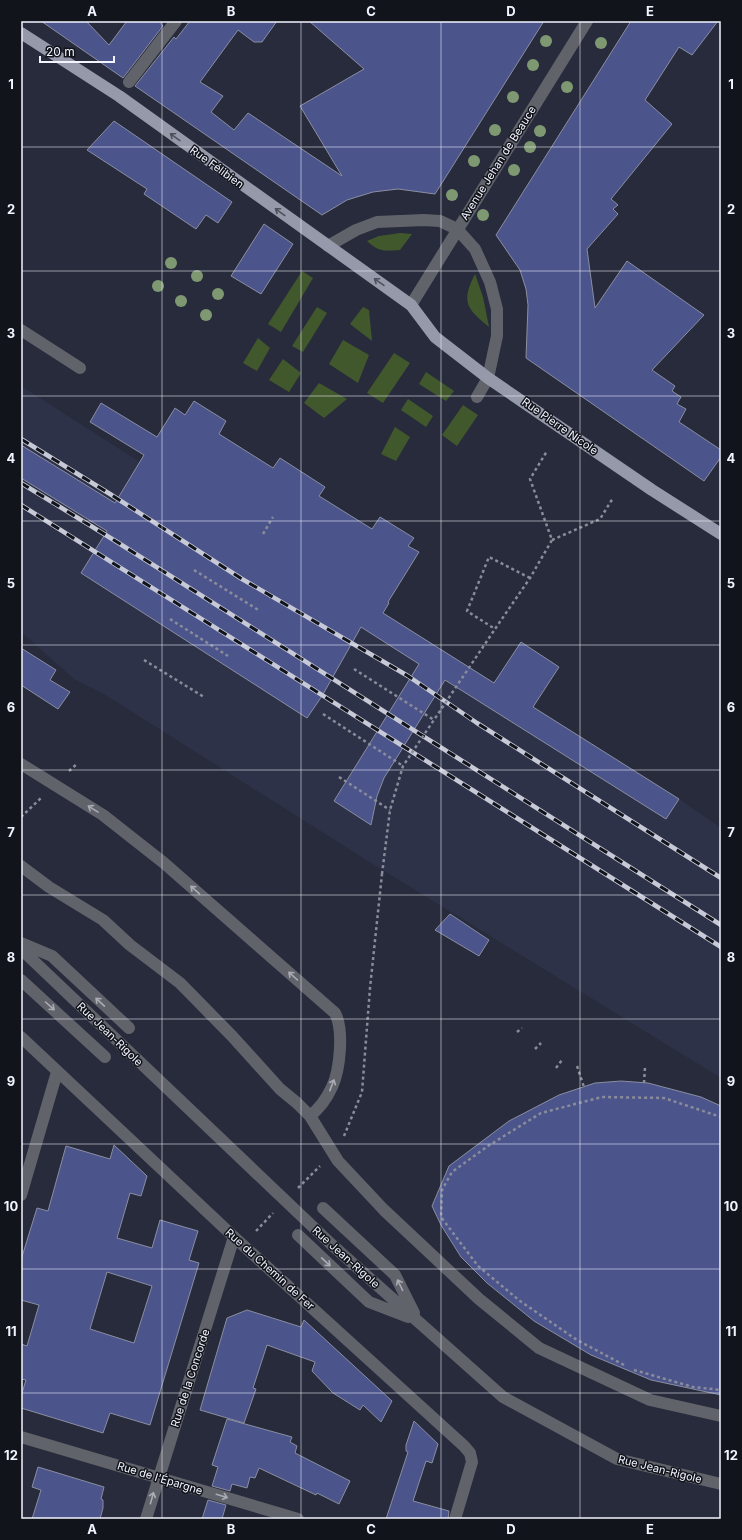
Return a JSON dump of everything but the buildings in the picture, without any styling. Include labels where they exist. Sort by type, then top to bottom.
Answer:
[{"type":"main road","name":"Rue Félibien","points":[[21,33],[118,96],[410,305]]},
{"type":"main road","name":"Rue Pierre Nicole","points":[[410,305],[435,337],[488,378],[652,490],[721,534]]},
{"type":"street","points":[[129,82],[176,21]]},
{"type":"street","name":"Avenue Jehan de Beauce","points":[[410,305],[586,21]]},
{"type":"street","points":[[328,246],[356,230],[377,222],[424,220],[440,221],[457,229],[475,249],[490,282],[497,309],[497,336],[488,378],[477,397]]},
{"type":"street","points":[[21,330],[80,368]]},
{"type":"street","points":[[21,764],[103,815],[164,863],[335,1013],[339,1026],[340,1043],[336,1074],[326,1098],[318,1110],[310,1116]]},
{"type":"street","points":[[21,866],[49,887],[103,920],[180,983],[232,1036],[280,1089],[310,1116],[338,1161],[384,1210],[479,1298],[539,1348],[650,1400],[721,1416]]},
{"type":"street","points":[[21,943],[52,956],[129,1028]]},
{"type":"street","name":"Rue Jean-Rigole","points":[[21,949],[331,1244],[503,1397],[617,1459],[721,1484]]},
{"type":"street","points":[[21,980],[105,1057]]},
{"type":"street","name":"Rue du Chemin de Fer","points":[[21,1037],[234,1237],[470,1453],[472,1462],[470,1472],[455,1519]]},
{"type":"street","points":[[21,1195],[57,1072]]},
{"type":"street","points":[[323,1208],[395,1275],[417,1320]]},
{"type":"street","points":[[298,1236],[369,1302],[417,1320]]},
{"type":"street","name":"Rue de la Concorde","points":[[146,1519],[234,1237]]},
{"type":"street","name":"Rue de l'Épargne","points":[[21,1437],[298,1519]]},
{"type":"path","points":[[547,451],[530,479],[552,540]]},
{"type":"path","points":[[382,874],[390,810],[404,766],[495,628],[530,578],[552,540],[600,519],[613,498]]},
{"type":"path","points":[[264,534],[273,517]]},
{"type":"path","points":[[495,628],[467,612],[489,556],[530,578]]},
{"type":"path","points":[[194,570],[260,611]]},
{"type":"path","points":[[170,619],[228,656]]},
{"type":"path","points":[[144,660],[204,698]]},
{"type":"path","points":[[354,669],[408,702],[434,720]]},
{"type":"path","points":[[406,706],[408,702]]},
{"type":"path","points":[[323,714],[404,766]]},
{"type":"path","points":[[377,755],[380,750]]},
{"type":"path","points":[[339,777],[390,810]]},
{"type":"path","points":[[517,1032],[522,1028]]},
{"type":"path","points":[[536,1049],[541,1043]]},
{"type":"path","points":[[556,1068],[562,1060]]},
{"type":"path","points":[[577,1066],[584,1087]]},
{"type":"path","points":[[644,1083],[646,1067]]},
{"type":"path","points":[[626,1366],[577,1340],[520,1301],[478,1266],[441,1217],[442,1190],[452,1172],[488,1146],[541,1112],[602,1097],[664,1098],[721,1117]]},
{"type":"path","points":[[633,1370],[693,1387],[721,1390]]},
{"type":"shaded area","points":[[21,386],[140,462],[143,462],[175,408],[185,415],[194,401],[226,421],[219,434],[273,468],[280,458],[325,487],[319,496],[372,529],[380,517],[414,538],[408,546],[389,603],[383,613],[679,799],[721,828],[721,1078],[368,861],[104,694],[74,679],[21,632]]},
{"type":"green space","points":[[400,233],[412,234],[400,250],[389,251],[378,249],[367,241],[379,236]]},
{"type":"green space","points":[[302,271],[313,278],[281,332],[268,324]]},
{"type":"green space","points":[[475,274],[483,297],[489,327],[475,315],[468,304],[468,291]]},
{"type":"green space","points":[[317,307],[327,313],[303,352],[292,346]]},
{"type":"green space","points":[[363,307],[369,310],[372,341],[350,324]]},
{"type":"green space","points":[[258,338],[270,348],[257,371],[243,363]]},
{"type":"green space","points":[[343,340],[369,355],[358,383],[329,364]]},
{"type":"green space","points":[[394,353],[410,363],[383,403],[367,393]]},
{"type":"green space","points":[[283,359],[301,373],[289,392],[269,380]]},
{"type":"green space","points":[[426,372],[454,391],[446,401],[419,384]]},
{"type":"green space","points":[[319,383],[347,399],[324,418],[304,403]]},
{"type":"green space","points":[[408,399],[433,416],[426,427],[401,410]]},
{"type":"green space","points":[[463,405],[478,415],[457,446],[442,435]]},
{"type":"green space","points":[[395,427],[410,437],[396,461],[381,454]]},
{"type":"railway","points":[[21,439],[242,579],[408,676],[477,723],[721,878]]},
{"type":"railway","points":[[21,483],[117,542],[721,925]]},
{"type":"railway","points":[[21,505],[721,947]]}]
